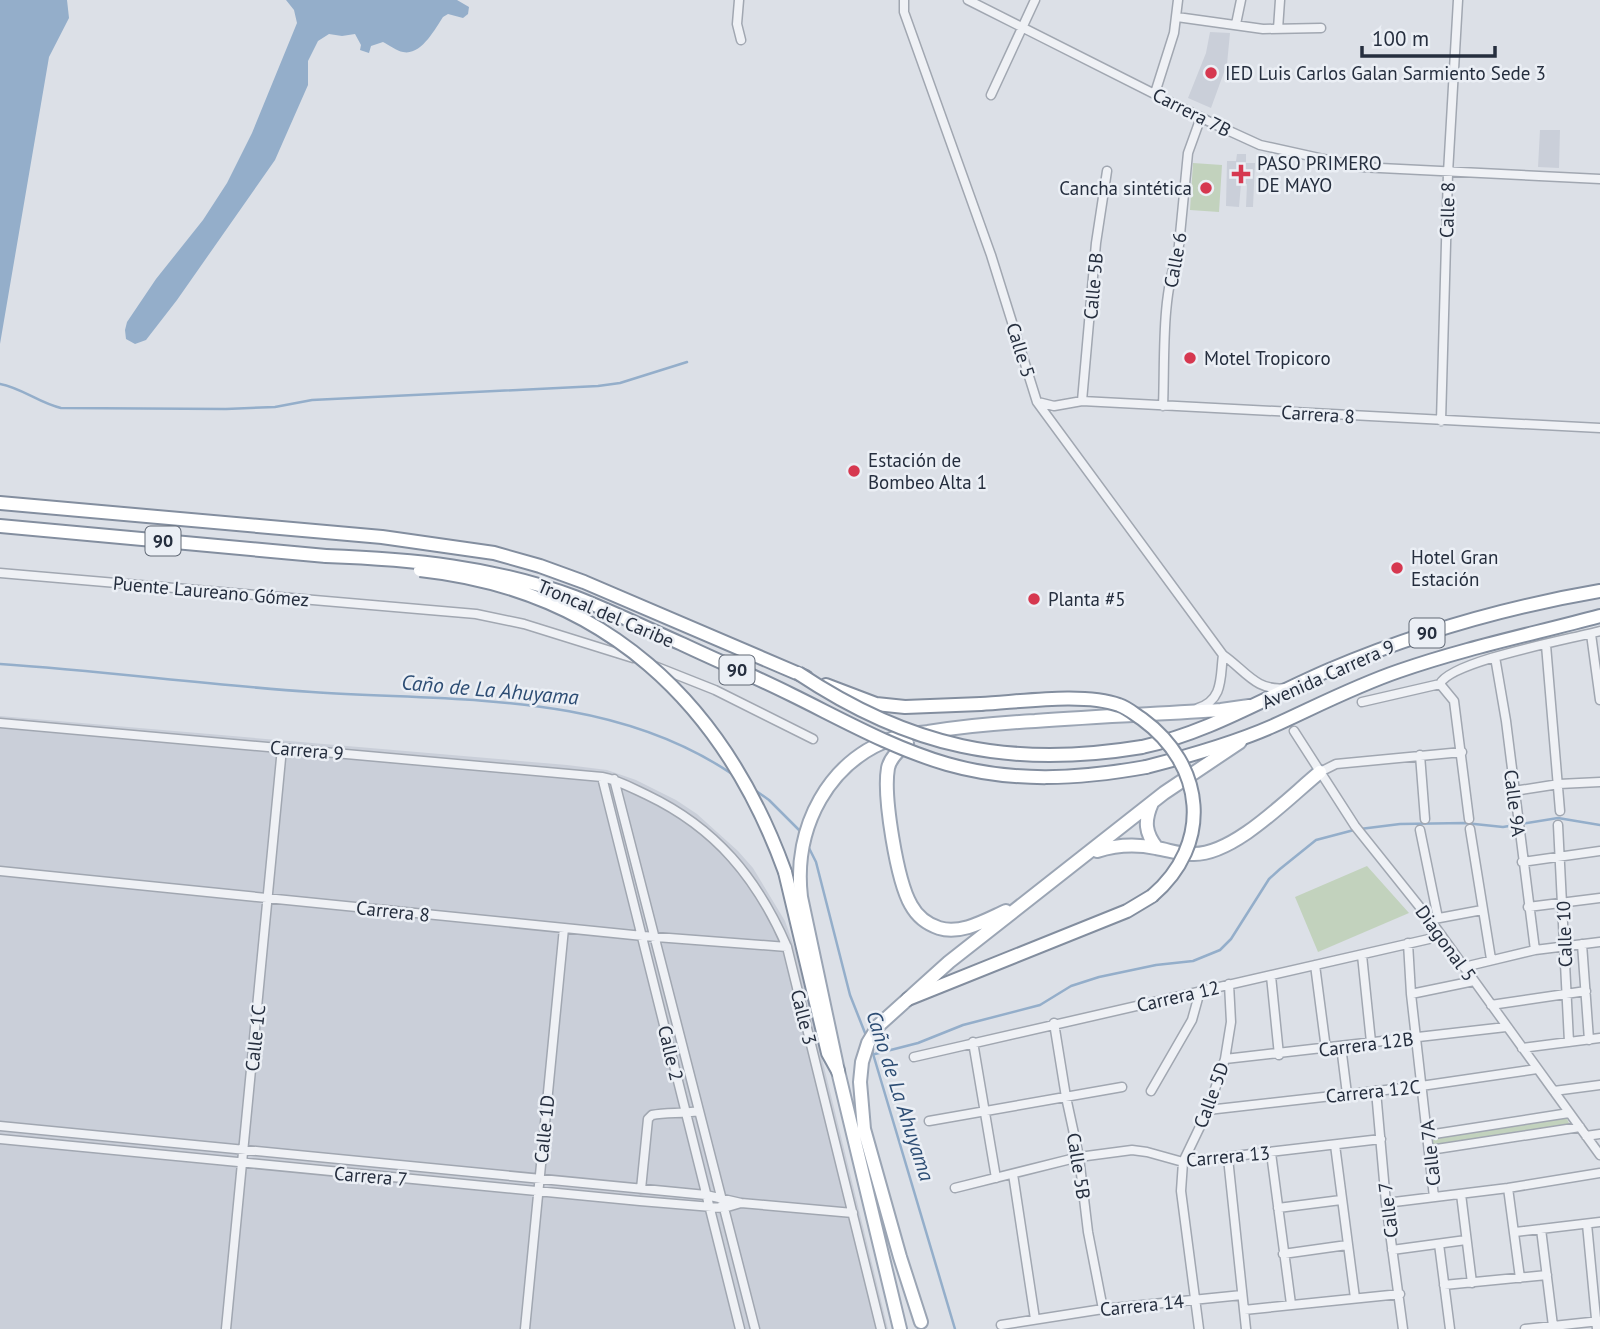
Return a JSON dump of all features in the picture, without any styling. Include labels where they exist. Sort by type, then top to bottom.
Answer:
[{"type":"main road","name":"Troncal del Caribe","points":[[0,503],[382,537],[495,553],[583,582],[798,673],[869,716],[944,743],[983,751],[1049,756],[1102,754],[1142,747]]},
{"type":"main road","name":"Troncal del Caribe","points":[[0,526],[326,556],[382,558],[489,572],[533,582],[620,616],[792,695],[854,728],[948,764],[1010,775],[1052,778],[1082,777],[1146,767]]},
{"type":"main road","points":[[326,556],[490,582],[556,606],[612,637],[672,685],[715,735],[757,804],[785,872],[828,1053],[838,1071]]},
{"type":"main road","name":"Avenida Carrera 9","points":[[1142,747],[1226,720],[1292,687],[1390,645],[1438,629],[1542,602],[1600,592]]},
{"type":"main road","name":"Avenida Carrera 9","points":[[1146,767],[1200,754],[1399,671],[1467,649],[1600,616]]},
{"type":"main road","points":[[798,673],[857,699],[905,707],[1084,699],[1108,702],[1131,711],[1161,734],[1176,752],[1187,774],[1193,797],[1194,819],[1186,852],[1175,872],[1153,896],[1127,911],[908,999]]},
{"type":"main road","points":[[900,1329],[838,1071],[801,897],[800,855],[809,820],[823,793],[839,771],[873,748],[897,737],[962,726],[1182,713],[1263,703]]},
{"type":"main road","points":[[921,1322],[864,1129],[860,1097],[862,1062],[868,1043],[879,1025],[948,962],[1164,793],[1236,744],[1272,726]]},
{"type":"main road","points":[[918,734],[892,758],[888,768],[888,795],[899,874],[910,903],[920,918],[941,929],[971,926],[1023,904]]},
{"type":"main road","points":[[1086,855],[1108,847],[1133,845],[1195,855],[1217,850],[1241,838],[1320,772]]},
{"type":"main road","points":[[1152,803],[1146,826],[1157,848]]},
{"type":"street","points":[[739,0],[737,24],[741,40]]},
{"type":"street","name":"Calle 5","points":[[904,0],[904,12],[987,242],[1037,402],[1223,655],[1255,683],[1280,689],[1292,687]]},
{"type":"street","name":"Carrera 7B","points":[[968,0],[1260,145],[1360,167],[1600,179]]},
{"type":"street","points":[[991,95],[1035,0]]},
{"type":"street","points":[[1155,93],[1170,51],[1178,0]]},
{"type":"street","points":[[1236,24],[1241,0]]},
{"type":"street","points":[[1278,29],[1280,0]]},
{"type":"street","name":"Calle 8","points":[[1441,421],[1448,173],[1458,0]]},
{"type":"street","points":[[1177,17],[1263,29],[1321,28]]},
{"type":"street","name":"Calle 6","points":[[1163,406],[1169,288],[1172,268],[1178,255],[1188,153],[1201,117]]},
{"type":"street","name":"Calle 5B","points":[[1082,401],[1096,243],[1107,171]]},
{"type":"street","name":"Carrera 8","points":[[1037,402],[1055,406],[1082,401],[1600,428]]},
{"type":"street","name":"Puente Laureano Gómez","points":[[0,573],[476,614],[524,624],[644,662],[715,690],[809,737]]},
{"type":"street","points":[[1362,702],[1441,681],[1457,670],[1495,657],[1595,632],[1600,696]]},
{"type":"street","points":[[1546,645],[1560,811]]},
{"type":"street","points":[[1182,713],[1203,707],[1213,699],[1223,676],[1223,655]]},
{"type":"street","name":"Calle 9A","points":[[1495,657],[1506,721],[1535,950]]},
{"type":"street","points":[[1441,681],[1445,693],[1453,697],[1469,819]]},
{"type":"street","name":"Carrera 9","points":[[0,723],[614,779]]},
{"type":"street","name":"Diagonal 5","points":[[1294,731],[1358,830],[1434,919],[1442,936],[1506,1027],[1600,1155]]},
{"type":"street","name":"Calle 1C","points":[[226,1329],[282,748]]},
{"type":"street","points":[[1320,772],[1336,764],[1462,752]]},
{"type":"street","points":[[1420,755],[1425,819]]},
{"type":"street","name":"Calle 2","points":[[602,777],[740,1329]]},
{"type":"street","name":"Calle 2","points":[[614,779],[755,1329]]},
{"type":"street","name":"Calle 3","points":[[614,779],[663,802],[719,843],[744,870],[773,916],[787,947],[881,1329]]},
{"type":"street","points":[[1514,791],[1559,784],[1600,782]]},
{"type":"street","name":"Calle 10","points":[[1558,825],[1569,1042]]},
{"type":"street","points":[[1470,829],[1491,959]]},
{"type":"street","points":[[1420,830],[1434,919],[1482,910]]},
{"type":"street","points":[[1522,862],[1600,851]]},
{"type":"street","name":"Carrera 8","points":[[0,871],[643,936],[787,947]]},
{"type":"street","points":[[1528,907],[1600,898]]},
{"type":"street","name":"Calle 1D","points":[[525,1329],[565,928]]},
{"type":"street","name":"Carrera 12","points":[[914,1057],[1442,936]]},
{"type":"street","points":[[1464,967],[1535,950],[1600,942]]},
{"type":"street","name":"Calle 7A","points":[[1408,943],[1411,995],[1434,1197]]},
{"type":"street","points":[[1582,944],[1589,1040]]},
{"type":"street","points":[[1362,955],[1371,1042]]},
{"type":"street","points":[[1315,965],[1326,1049]]},
{"type":"street","points":[[1271,976],[1279,1055]]},
{"type":"street","points":[[1411,995],[1474,981]]},
{"type":"street","name":"Calle 5D","points":[[1199,1329],[1181,1191],[1183,1162],[1208,1110],[1225,1059],[1231,1021],[1229,984]]},
{"type":"street","points":[[1151,1091],[1192,1020],[1200,991]]},
{"type":"street","points":[[1491,1005],[1586,991]]},
{"type":"street","name":"Calle 5B","points":[[1054,1023],[1103,1309]]},
{"type":"street","name":"Carrera 12B","points":[[1225,1059],[1279,1055],[1506,1027]]},
{"type":"street","points":[[1522,1048],[1600,1038]]},
{"type":"street","points":[[973,1042],[996,1178]]},
{"type":"street","points":[[1341,1046],[1347,1094]]},
{"type":"street","name":"Carrera 12C","points":[[1208,1110],[1421,1086],[1537,1069]]},
{"type":"street","points":[[1554,1091],[1600,1085]]},
{"type":"street","points":[[929,1121],[1122,1087]]},
{"type":"street","name":"Calle 7","points":[[1376,1091],[1386,1203],[1400,1294],[1402,1329]]},
{"type":"street","points":[[641,1189],[648,1119],[652,1115],[698,1111]]},
{"type":"street","points":[[1428,1135],[1569,1113]]},
{"type":"street","name":"Carrera 7","points":[[0,1126],[706,1195],[741,1203],[853,1213]]},
{"type":"street","points":[[1430,1150],[1580,1127]]},
{"type":"street","points":[[1586,1136],[1600,1134]]},
{"type":"street","name":"Carrera 7","points":[[0,1139],[709,1207],[724,1208],[741,1203]]},
{"type":"street","name":"Carrera 13","points":[[955,1188],[1079,1157],[1132,1150],[1183,1162],[1381,1139]]},
{"type":"street","points":[[1335,1145],[1355,1298]]},
{"type":"street","points":[[1271,1153],[1291,1304]]},
{"type":"street","points":[[1228,1158],[1246,1329]]},
{"type":"street","points":[[1386,1203],[1600,1173]]},
{"type":"street","points":[[1013,1174],[1035,1319]]},
{"type":"street","points":[[1508,1188],[1520,1278]]},
{"type":"street","points":[[1461,1194],[1472,1283]]},
{"type":"street","points":[[1278,1208],[1341,1200]]},
{"type":"street","points":[[1515,1232],[1600,1222]]},
{"type":"street","points":[[1525,1329],[1598,1324],[1596,1270],[1587,1224]]},
{"type":"street","points":[[1541,1229],[1553,1326]]},
{"type":"street","points":[[1392,1250],[1466,1240]]},
{"type":"street","points":[[1439,1244],[1450,1329]]},
{"type":"street","points":[[1283,1254],[1347,1245]]},
{"type":"street","points":[[1444,1285],[1547,1275]]},
{"type":"street","points":[[1244,1310],[1400,1294]]},
{"type":"street","name":"Carrera 14","points":[[1001,1325],[1103,1309],[1242,1295]]},
{"type":"shaded area","name":"IED Luis Carlos Galan Sarmiento Sede 3","points":[[1210,32],[1230,33],[1227,64],[1211,108],[1188,98],[1206,53]]},
{"type":"shaded area","points":[[1540,130],[1560,130],[1559,168],[1538,167]]},
{"type":"shaded area","name":"PASO PRIMERO DE MAYO","points":[[1237,154],[1246,154],[1246,163],[1255,163],[1253,207],[1246,207],[1247,184],[1241,184],[1239,207],[1226,206],[1227,161],[1236,161]]},
{"type":"shaded area","points":[[0,716],[607,770],[636,780],[697,814],[753,868],[785,921],[796,952],[888,1329],[0,1329]]},
{"type":"green space","name":"Cancha sintética","points":[[1193,163],[1222,165],[1219,212],[1190,210]]},
{"type":"green space","points":[[1367,866],[1409,913],[1318,952],[1295,897]]},
{"type":"green space","points":[[1566,1117],[1570,1125],[1432,1147],[1431,1137]]},
{"type":"water","points":[[0,0],[67,0],[69,18],[49,57],[0,344]]},
{"type":"water","points":[[286,0],[457,0],[469,7],[468,14],[463,18],[448,14],[443,17],[427,41],[410,52],[401,51],[383,42],[371,46],[369,53],[360,50],[361,45],[355,34],[329,34],[318,41],[308,61],[308,85],[275,160],[177,300],[146,340],[135,344],[126,339],[127,322],[156,279],[203,220],[227,183],[252,133],[297,23],[294,10]]},
{"type":"waterway","points":[[0,384],[61,408],[226,409],[275,407],[312,400],[598,386],[620,383],[687,362]]},
{"type":"waterway","name":"Caño de La Ahuyama","points":[[0,664],[273,689],[529,705],[634,727],[684,747],[732,774]]},
{"type":"waterway","name":"Caño de La Ahuyama","points":[[752,788],[769,800],[801,832]]},
{"type":"waterway","points":[[1360,829],[1400,824],[1465,823],[1503,827],[1558,818],[1600,825]]},
{"type":"waterway","points":[[875,1054],[918,1043],[963,1025],[1040,1005],[1071,986],[1099,977],[1156,965],[1193,961],[1220,950],[1231,939],[1269,879],[1280,869],[1316,840],[1354,830]]},
{"type":"waterway","name":"Caño de La Ahuyama","points":[[807,844],[816,862],[850,995],[867,1038]]},
{"type":"waterway","name":"Caño de La Ahuyama","points":[[871,1047],[955,1329]]},
{"type":"place","name":"IED Luis Carlos Galan Sarmiento Sede 3","points":[[1211,73]]},
{"type":"place","name":"PASO PRIMERO DE MAYO","points":[[1241,174]]},
{"type":"place","name":"Cancha sintética","points":[[1206,188]]},
{"type":"place","name":"Motel Tropicoro","points":[[1190,358]]},
{"type":"place","name":"Estación de Bombeo Alta 1","points":[[854,471]]},
{"type":"place","name":"Hotel Gran Estación","points":[[1397,568]]},
{"type":"place","name":"Planta #5","points":[[1034,599]]}]
